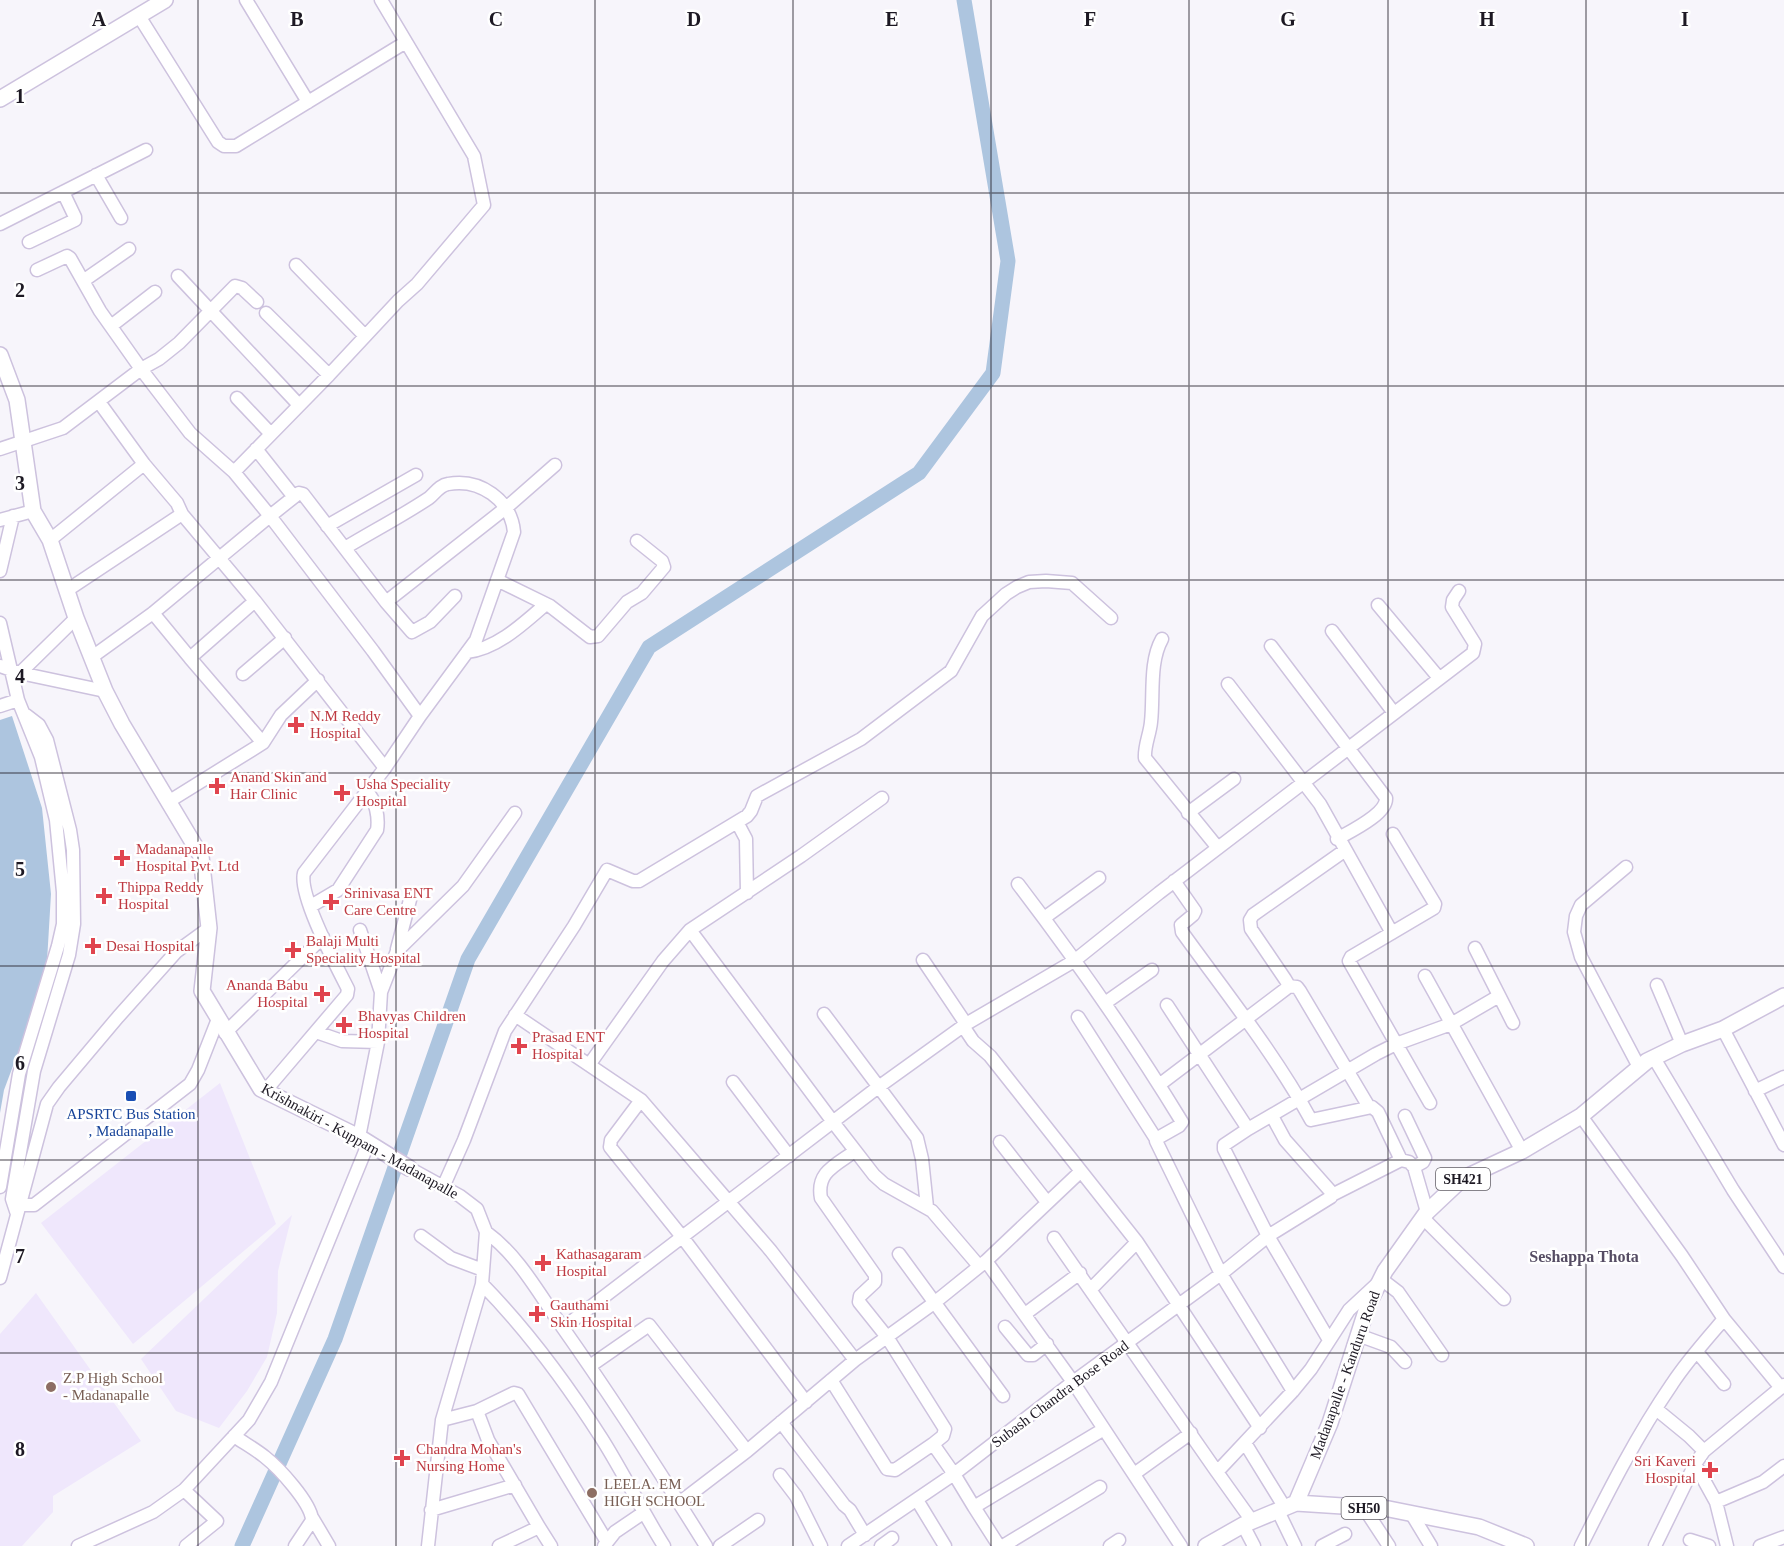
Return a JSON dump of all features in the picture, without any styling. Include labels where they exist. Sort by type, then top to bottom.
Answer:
[{"type":"main road","points":[[0,99],[165,0]]},
{"type":"main road","points":[[0,354],[17,400],[33,511]]},
{"type":"main road","name":"Krishnakiri - Kuppam - Madanapalle","points":[[33,511],[50,540],[66,591],[105,691],[201,856],[209,928],[202,992],[261,1089],[366,1142],[409,1168]]},
{"type":"main road","name":"Madanapalle - Kanduru Road","points":[[1286,1508],[1330,1423],[1368,1305],[1380,1280],[1425,1215],[1462,1179],[1522,1151],[1581,1116],[1639,1067],[1682,1044],[1723,1029],[1784,996]]},
{"type":"main road","name":"SH50","points":[[1206,1546],[1247,1523],[1286,1508],[1364,1508],[1411,1513],[1479,1527],[1526,1546]]},
{"type":"street","points":[[246,0],[308,102]]},
{"type":"street","points":[[234,472],[417,284],[484,206],[474,156],[381,0]]},
{"type":"street","points":[[139,16],[218,142],[224,146],[236,146],[406,42]]},
{"type":"street","points":[[0,224],[146,150]]},
{"type":"street","points":[[96,176],[121,218]]},
{"type":"street","points":[[29,242],[75,220],[63,192]]},
{"type":"street","points":[[83,281],[129,249]]},
{"type":"street","points":[[37,270],[67,256],[111,326],[190,433],[234,472],[270,516],[420,716]]},
{"type":"street","points":[[296,265],[365,336]]},
{"type":"street","points":[[178,276],[299,405]]},
{"type":"street","points":[[0,449],[63,428],[179,343],[235,286],[242,288],[257,302]]},
{"type":"street","points":[[111,326],[156,292]]},
{"type":"street","points":[[266,313],[329,375]]},
{"type":"street","points":[[237,398],[271,434]]},
{"type":"street","points":[[99,402],[144,464],[177,503],[182,514],[285,638],[385,768]]},
{"type":"street","points":[[256,449],[294,497]]},
{"type":"street","points":[[50,540],[144,464]]},
{"type":"street","points":[[386,602],[507,507],[555,465]]},
{"type":"street","points":[[327,526],[416,475]]},
{"type":"street","points":[[266,1090],[345,999],[348,989],[323,937],[303,885],[304,873],[385,768],[476,640],[514,532],[513,521],[507,507],[483,487],[469,484],[447,484],[345,548]]},
{"type":"street","points":[[92,657],[153,612],[299,493],[303,494],[386,602],[412,632],[430,622],[455,596]]},
{"type":"street","points":[[0,520],[33,511]]},
{"type":"street","points":[[66,591],[182,514]]},
{"type":"street","points":[[0,571],[13,516]]},
{"type":"street","points":[[497,580],[546,604],[590,637],[598,636],[627,602],[642,594],[664,567],[662,561],[637,541]]},
{"type":"street","points":[[444,1185],[464,1140],[505,1031],[574,926],[607,870],[633,881],[639,881],[737,822],[751,811],[757,796],[861,738],[951,671],[982,616],[1017,587],[1029,582],[1046,580],[1072,583],[1111,618]]},
{"type":"street","points":[[563,1328],[832,1122],[964,1025],[1074,961],[1174,881],[1473,653],[1476,648],[1475,644],[1452,607],[1453,600],[1459,591]]},
{"type":"street","points":[[190,658],[255,601]]},
{"type":"street","points":[[467,652],[482,650],[496,642],[524,624],[546,604]]},
{"type":"street","points":[[1378,605],[1439,678]]},
{"type":"street","points":[[153,612],[263,743]]},
{"type":"street","points":[[10,670],[76,618]]},
{"type":"street","points":[[0,623],[18,700],[41,757],[56,820],[63,881],[63,924],[19,1074],[0,1187]]},
{"type":"street","points":[[1332,631],[1394,713]]},
{"type":"street","points":[[243,674],[285,638]]},
{"type":"street","points":[[1162,639],[1156,652],[1152,720],[1145,752],[1146,758],[1148,764],[1218,848]]},
{"type":"street","points":[[1271,646],[1386,798],[1387,801],[1379,813],[1337,839]]},
{"type":"street","points":[[10,670],[105,691]]},
{"type":"street","points":[[168,802],[263,743],[280,716],[318,680]]},
{"type":"street","points":[[1228,684],[1323,809],[1337,839],[1392,933]]},
{"type":"street","points":[[0,706],[18,700]]},
{"type":"street","points":[[18,1209],[12,1199],[27,1104],[34,1071],[72,940],[74,924],[73,850],[70,830],[47,740],[39,725],[25,715]]},
{"type":"street","points":[[1188,813],[1234,779]]},
{"type":"street","points":[[311,906],[338,890],[377,830],[378,820],[373,800],[367,792]]},
{"type":"street","points":[[589,1065],[663,961],[690,930],[747,893],[882,798]]},
{"type":"street","points":[[397,951],[463,886],[515,813]]},
{"type":"street","points":[[737,822],[746,839],[747,893]]},
{"type":"street","points":[[1393,834],[1435,906],[1349,961],[1430,1103]]},
{"type":"street","points":[[1288,986],[1251,929],[1250,920],[1253,915],[1344,850]]},
{"type":"street","points":[[1626,867],[1581,905],[1576,916],[1574,932],[1581,957],[1639,1067]]},
{"type":"street","points":[[1044,918],[1099,879]]},
{"type":"street","points":[[1174,881],[1195,911],[1182,925],[1182,932],[1300,1100],[1312,1122],[1369,1107],[1378,1112],[1401,1160],[1409,1162],[1414,1167],[1425,1215],[1504,1299]]},
{"type":"street","points":[[1018,884],[1105,1004],[1182,1122],[1156,1139]]},
{"type":"street","points":[[78,1546],[153,1512],[184,1490],[249,1420],[271,1382],[366,1142],[378,1042],[381,992],[397,951],[411,896]]},
{"type":"street","points":[[0,1278],[47,1104],[59,1087],[176,952],[209,928]]},
{"type":"street","points":[[360,930],[381,992]]},
{"type":"street","points":[[690,930],[874,1175],[884,1184],[927,1207],[982,1263],[1025,1314],[1073,1382],[1181,1546]]},
{"type":"street","points":[[18,1209],[34,1206],[190,1084],[222,1026],[323,937]]},
{"type":"street","points":[[1475,948],[1513,1023]]},
{"type":"street","points":[[923,960],[973,1041],[990,1056],[1137,1242],[1260,1428]]},
{"type":"street","points":[[1105,1004],[1152,970]]},
{"type":"street","points":[[1425,976],[1522,1151]]},
{"type":"street","points":[[1657,985],[1682,1044]]},
{"type":"street","points":[[1159,1085],[1288,986],[1297,987],[1300,991],[1369,1107]]},
{"type":"street","points":[[1329,1340],[1268,1236],[1224,1149],[1226,1143],[1346,1071],[1396,1044],[1451,1024],[1499,996]]},
{"type":"street","points":[[1167,1005],[1248,1129]]},
{"type":"street","points":[[824,1014],[919,1143],[927,1207]]},
{"type":"street","points":[[515,1015],[641,1100],[771,1251],[855,1360]]},
{"type":"street","points":[[1078,1017],[1156,1139],[1221,1274],[1293,1391]]},
{"type":"street","points":[[1723,1029],[1755,1091],[1780,1131],[1784,1145]]},
{"type":"street","points":[[316,1032],[342,1041],[378,1042]]},
{"type":"street","points":[[1654,1058],[1733,1190],[1784,1267]]},
{"type":"street","points":[[1755,1091],[1784,1077]]},
{"type":"street","points":[[734,1082],[789,1156]]},
{"type":"street","points":[[641,1100],[611,1140],[610,1147],[683,1238],[806,1402]]},
{"type":"street","points":[[1272,1116],[1285,1140],[1332,1195]]},
{"type":"street","points":[[1405,1116],[1425,1158],[1423,1162],[1414,1167]]},
{"type":"street","points":[[1581,1116],[1682,1256],[1724,1319],[1782,1387],[1704,1451],[1695,1464],[1655,1546]]},
{"type":"street","points":[[1000,1142],[1047,1202]]},
{"type":"street","points":[[831,1380],[887,1469],[895,1470],[943,1436],[945,1429],[887,1337],[859,1302],[860,1296],[875,1282],[875,1275],[821,1198],[820,1181],[826,1173],[855,1151]]},
{"type":"street","name":"Subash Chandra Bose Road","points":[[848,1546],[954,1474],[1073,1382],[1221,1274],[1268,1236],[1332,1195],[1401,1160]]},
{"type":"street","name":"Krishnakiri - Kuppam - Madanapalle","points":[[409,1168],[444,1185],[477,1209],[486,1232]]},
{"type":"street","points":[[679,1503],[747,1451],[855,1360],[934,1304],[1080,1172]]},
{"type":"street","points":[[428,1546],[442,1420],[482,1284],[486,1232]]},
{"type":"street","points":[[486,1232],[511,1253],[590,1366],[706,1546]]},
{"type":"street","points":[[421,1236],[451,1258],[483,1270]]},
{"type":"street","points":[[1054,1238],[1129,1342],[1217,1472],[1247,1523],[1254,1546]]},
{"type":"street","points":[[1091,1289],[1137,1242]]},
{"type":"street","points":[[899,1254],[1003,1396]]},
{"type":"street","points":[[1025,1314],[1080,1273]]},
{"type":"street","points":[[1217,1472],[1293,1391],[1311,1369],[1349,1310],[1380,1280],[1398,1293],[1442,1355]]},
{"type":"street","points":[[482,1284],[507,1309],[566,1385],[604,1441],[664,1546]]},
{"type":"street","points":[[1581,1546],[1616,1474],[1656,1408],[1724,1319]]},
{"type":"street","points":[[590,1366],[648,1324],[747,1451]]},
{"type":"street","points":[[1005,1327],[1028,1354],[1033,1355],[1047,1344]]},
{"type":"street","points":[[1358,1335],[1390,1347],[1405,1362]]},
{"type":"street","points":[[1697,1352],[1724,1384]]},
{"type":"street","points":[[442,1420],[477,1411],[514,1393],[518,1394],[606,1544],[615,1533],[643,1512]]},
{"type":"street","points":[[1656,1408],[1704,1451]]},
{"type":"street","points":[[477,1411],[488,1440],[551,1546]]},
{"type":"street","points":[[781,1422],[850,1510],[865,1535]]},
{"type":"street","points":[[974,1507],[1104,1429]]},
{"type":"street","points":[[1134,1474],[1191,1433]]},
{"type":"street","points":[[234,1436],[267,1458],[298,1492],[311,1511],[312,1520],[295,1546]]},
{"type":"street","points":[[1245,1443],[1286,1508],[1294,1546]]},
{"type":"street","points":[[933,1444],[1001,1546],[1100,1487]]},
{"type":"street","points":[[1695,1464],[1716,1502],[1726,1546]]},
{"type":"street","points":[[1716,1502],[1763,1482],[1784,1466]]},
{"type":"street","points":[[780,1475],[796,1496],[821,1546]]},
{"type":"street","points":[[431,1510],[515,1485]]},
{"type":"street","points":[[184,1490],[218,1521],[186,1546]]},
{"type":"street","points":[[917,1500],[945,1546]]},
{"type":"street","points":[[1364,1508],[1389,1546]]},
{"type":"street","points":[[1411,1513],[1431,1546]]},
{"type":"street","points":[[312,1520],[316,1520],[328,1546]]},
{"type":"street","points":[[720,1546],[758,1520]]},
{"type":"street","points":[[499,1546],[539,1527]]},
{"type":"street","points":[[1322,1546],[1345,1534]]},
{"type":"street","points":[[1760,1546],[1784,1537]]},
{"type":"street","points":[[881,1546],[892,1538]]},
{"type":"street","points":[[1690,1540],[1709,1546]]},
{"type":"shaded area","points":[[220,1083],[276,1224],[133,1344],[41,1223]]},
{"type":"shaded area","points":[[292,1215],[278,1271],[277,1313],[267,1357],[247,1391],[219,1428],[176,1411],[141,1359]]},
{"type":"shaded area","name":"Z.P High School - Madanapalle","points":[[36,1293],[141,1441],[53,1496],[53,1512],[22,1546],[0,1546],[0,1334]]},
{"type":"water","points":[[12,716],[42,808],[51,894],[46,978],[4,1090],[0,1113],[0,720]]},
{"type":"waterway","points":[[242,1546],[335,1339],[468,959],[649,647],[919,473],[993,373],[1008,261],[964,0]]},
{"type":"place","name":"N.M Reddy Hospital","points":[[296,725]]},
{"type":"place","name":"Anand Skin and Hair Clinic","points":[[217,786]]},
{"type":"place","name":"Usha Speciality Hospital","points":[[342,793]]},
{"type":"place","name":"Madanapalle Hospital Pvt. Ltd","points":[[122,858]]},
{"type":"place","name":"Thippa Reddy Hospital","points":[[104,896]]},
{"type":"place","name":"Srinivasa ENT Care Centre","points":[[331,902]]},
{"type":"place","name":"Desai Hospital","points":[[93,946]]},
{"type":"place","name":"Balaji Multi Speciality Hospital","points":[[293,950]]},
{"type":"place","name":"Ananda Babu Hospital","points":[[322,994]]},
{"type":"place","name":"Bhavyas Children Hospital","points":[[344,1025]]},
{"type":"place","name":"Prasad ENT Hospital","points":[[519,1046]]},
{"type":"place","name":"APSRTC Bus Station , Madanapalle","points":[[131,1096]]},
{"type":"place","name":"Kathasagaram Hospital","points":[[543,1263]]},
{"type":"place","name":"Gauthami Skin Hospital","points":[[537,1314]]},
{"type":"place","name":"Z.P High School - Madanapalle","points":[[51,1387]]},
{"type":"place","name":"Chandra Mohan's Nursing Home","points":[[402,1458]]},
{"type":"place","name":"Sri Kaveri Hospital","points":[[1710,1470]]},
{"type":"place","name":"LEELA. EM HIGH SCHOOL","points":[[592,1493]]},
{"type":"district","name":"Seshappa Thota","points":[[1584,1256]]}]
